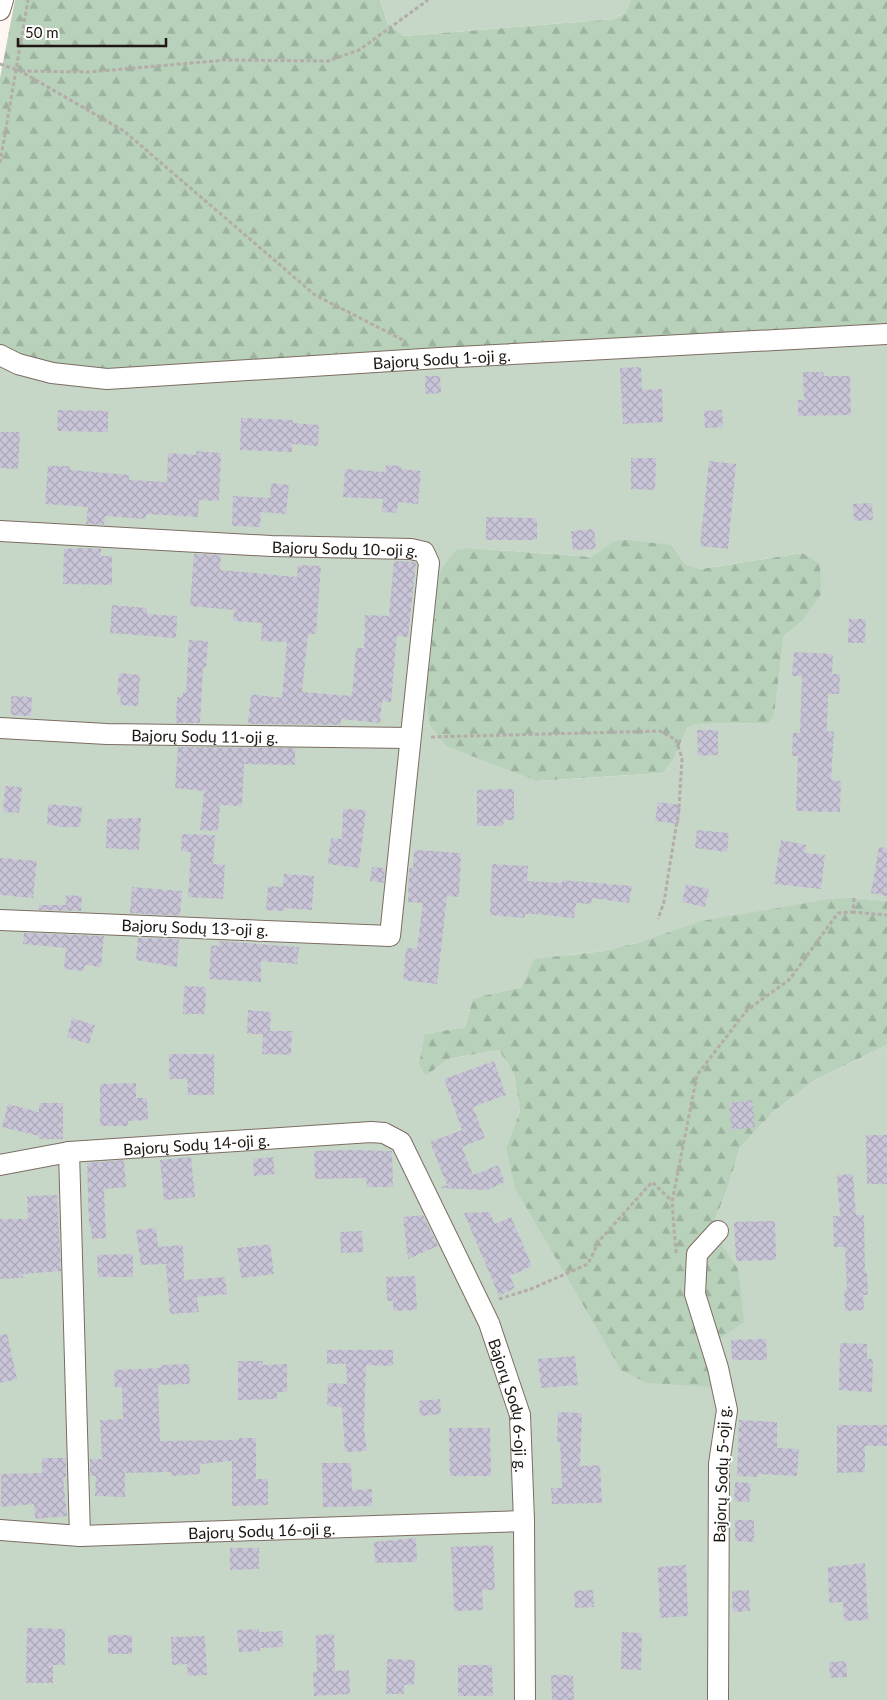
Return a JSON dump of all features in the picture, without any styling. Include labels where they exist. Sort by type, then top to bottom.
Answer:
[{"type":"street","points":[[0,10],[3,0]]},
{"type":"street","name":"Bajorų Sodų 1-oji g.","points":[[0,356],[18,364],[52,373],[107,379],[449,357],[887,334]]},
{"type":"street","name":"Bajorų Sodų 10-oji g.","points":[[0,531],[271,546],[411,549],[424,552],[429,563],[390,936]]},
{"type":"street","name":"Bajorų Sodų 11-oji g.","points":[[0,728],[107,734],[410,738]]},
{"type":"street","name":"Bajorų Sodų 13-oji g.","points":[[0,920],[390,936]]},
{"type":"street","name":"Bajorų Sodų 14-oji g.","points":[[0,1165],[69,1152],[371,1132],[394,1136]]},
{"type":"street","name":"Bajorų Sodų 6-oji g.","points":[[394,1136],[406,1150],[489,1323],[520,1415],[524,1521],[525,1700]]},
{"type":"street","points":[[69,1152],[80,1536]]},
{"type":"street","name":"Bajorų Sodų 5-oji g.","points":[[718,1231],[697,1254],[695,1294],[718,1368],[726,1410],[719,1464],[718,1700]]},
{"type":"street","name":"Bajorų Sodų 16-oji g.","points":[[0,1530],[80,1536],[524,1521]]},
{"type":"path","points":[[0,164],[28,0]]},
{"type":"path","points":[[20,71],[89,72],[226,60],[328,61],[359,50],[428,0]]},
{"type":"path","points":[[0,64],[20,71],[124,130],[315,296],[404,340]]},
{"type":"path","points":[[410,738],[660,731],[676,740],[682,758],[679,808],[664,902],[658,919]]},
{"type":"path","points":[[853,912],[854,898]]},
{"type":"path","points":[[696,1274],[676,1256],[672,1202],[697,1075],[747,1010],[789,980],[838,913],[853,912],[887,915]]},
{"type":"path","points":[[480,1305],[531,1288],[588,1264],[599,1241],[652,1182],[672,1202]]},
{"type":"green space","points":[[15,0],[380,0],[388,24],[404,36],[615,19],[625,13],[631,0],[887,0],[887,324],[278,360],[106,373],[54,367],[0,347],[0,78]]},
{"type":"green space","points":[[380,0],[631,0],[625,13],[615,19],[404,36],[388,24]]},
{"type":"green space","points":[[887,324],[887,901],[854,898],[604,951],[567,955],[522,987],[473,998],[465,1027],[425,1034],[426,1076],[448,1059],[499,1050],[514,1074],[520,1111],[506,1147],[714,1387],[722,1337],[711,1229],[727,1190],[740,1148],[773,1112],[815,1080],[887,1045],[887,1700],[0,1700],[0,347],[278,360]],"holes":[[[672,545],[685,564],[701,569],[802,553],[801,622],[784,636],[774,716],[767,723],[697,724],[687,728],[674,759],[663,773],[537,781],[469,548],[592,557]]]},
{"type":"green space","points":[[627,540],[672,545],[685,564],[701,569],[802,553],[820,564],[821,594],[801,622],[784,636],[774,716],[768,723],[697,724],[687,728],[674,759],[663,773],[537,781],[446,746],[430,725],[426,696],[440,571],[456,550],[469,548],[592,557],[615,541]]},
{"type":"green space","points":[[854,898],[887,901],[887,1045],[815,1080],[773,1112],[740,1148],[727,1190],[711,1229],[738,1269],[744,1322],[722,1337],[714,1387],[647,1383],[621,1370],[515,1188],[506,1147],[520,1111],[514,1074],[499,1050],[448,1059],[426,1076],[419,1064],[425,1034],[465,1027],[473,998],[522,987],[534,959],[604,951],[644,941],[702,921],[830,899]]},
{"type":"building","points":[[641,367],[642,390],[662,389],[663,422],[623,424],[620,368]]},
{"type":"building","points":[[803,372],[823,372],[824,376],[850,376],[851,415],[798,416],[798,400],[804,400]]},
{"type":"building","points":[[425,376],[440,376],[441,393],[425,394]]},
{"type":"building","points":[[58,410],[108,411],[108,432],[57,431]]},
{"type":"building","points":[[722,410],[723,427],[705,428],[704,411]]},
{"type":"building","points":[[241,418],[293,420],[293,423],[319,425],[318,446],[292,444],[292,452],[240,450]]},
{"type":"building","points":[[0,432],[20,432],[18,469],[0,468]]},
{"type":"building","points":[[196,451],[221,453],[219,501],[199,500],[198,517],[146,514],[146,519],[105,516],[104,525],[86,524],[88,507],[45,504],[48,466],[70,466],[70,470],[130,475],[129,480],[167,482],[168,453],[196,455]]},
{"type":"building","points":[[631,458],[656,458],[655,490],[631,489]]},
{"type":"building","points":[[709,461],[736,464],[728,549],[700,546]]},
{"type":"building","points":[[386,465],[402,466],[401,469],[421,471],[418,504],[398,502],[397,513],[382,512],[383,499],[343,497],[345,469],[385,472]]},
{"type":"building","points":[[271,483],[289,485],[286,514],[261,512],[260,527],[232,526],[233,496],[270,498]]},
{"type":"building","points":[[872,503],[873,520],[854,521],[853,504]]},
{"type":"building","points":[[486,517],[537,518],[537,540],[486,540]]},
{"type":"building","points":[[594,529],[596,549],[573,550],[571,531]]},
{"type":"building","points":[[64,549],[101,549],[101,556],[112,556],[112,585],[63,584]]},
{"type":"building","points":[[194,554],[221,555],[220,570],[297,577],[298,565],[321,566],[316,634],[308,634],[302,692],[352,696],[356,648],[364,648],[365,615],[389,616],[394,561],[416,562],[408,637],[397,636],[391,702],[382,701],[380,723],[341,719],[341,725],[248,724],[251,694],[282,698],[287,642],[261,641],[262,623],[233,621],[234,610],[190,606]]},
{"type":"building","points":[[112,605],[147,608],[147,614],[177,616],[176,638],[110,633]]},
{"type":"building","points":[[849,619],[866,619],[865,643],[848,643]]},
{"type":"building","points":[[189,640],[208,641],[206,667],[203,667],[200,723],[176,723],[177,697],[182,697],[183,693],[186,693]]},
{"type":"building","points":[[794,652],[833,654],[832,674],[840,674],[839,694],[828,694],[827,731],[834,732],[831,780],[841,781],[840,812],[796,811],[798,756],[792,756],[793,733],[800,733],[802,676],[792,676]]},
{"type":"building","points":[[119,673],[140,675],[138,706],[120,705],[121,696],[117,696]]},
{"type":"building","points":[[11,696],[32,697],[31,716],[11,715]]},
{"type":"building","points":[[697,730],[718,730],[718,755],[698,756]]},
{"type":"building","points":[[178,747],[295,748],[295,765],[244,764],[242,806],[220,805],[218,831],[200,830],[204,791],[175,788]]},
{"type":"building","points":[[5,786],[22,787],[19,813],[3,812]]},
{"type":"building","points":[[514,789],[514,820],[504,820],[503,826],[477,826],[477,790]]},
{"type":"building","points":[[658,802],[681,805],[679,824],[655,821]]},
{"type":"building","points":[[48,804],[82,807],[80,827],[47,825]]},
{"type":"building","points":[[343,809],[366,810],[359,868],[328,864],[331,838],[342,839]]},
{"type":"building","points":[[141,818],[139,850],[106,848],[107,819]]},
{"type":"building","points":[[697,830],[729,833],[727,852],[695,848]]},
{"type":"building","points":[[182,834],[215,835],[213,864],[225,865],[223,899],[188,897],[191,852],[181,851]]},
{"type":"building","points":[[781,840],[806,845],[805,853],[825,855],[821,889],[774,884]]},
{"type":"building","points":[[879,847],[887,848],[887,896],[871,893]]},
{"type":"building","points":[[414,850],[461,853],[459,897],[447,896],[437,984],[403,980],[406,948],[417,949],[423,903],[408,902],[409,871],[410,868],[413,868]]},
{"type":"building","points":[[0,858],[37,861],[33,898],[0,895]]},
{"type":"building","points":[[492,864],[528,866],[527,881],[562,883],[562,880],[632,886],[629,903],[592,898],[591,904],[576,903],[574,918],[535,914],[525,914],[525,918],[490,915]]},
{"type":"building","points":[[372,867],[385,868],[384,883],[370,881]]},
{"type":"building","points":[[284,874],[314,876],[312,910],[285,908],[284,911],[266,910],[268,886],[283,887]]},
{"type":"building","points":[[686,884],[709,889],[705,907],[682,902]]},
{"type":"building","points":[[132,887],[182,891],[180,916],[130,913]]},
{"type":"building","points":[[66,895],[82,896],[81,911],[39,910],[39,905],[66,905]]},
{"type":"building","points":[[24,933],[104,936],[101,967],[85,965],[84,971],[64,969],[66,948],[23,944]]},
{"type":"building","points":[[138,938],[179,939],[177,967],[136,960]]},
{"type":"building","points":[[219,941],[299,947],[297,964],[261,961],[261,982],[209,979],[211,945],[219,946]]},
{"type":"building","points":[[184,986],[206,987],[205,1014],[183,1014]]},
{"type":"building","points":[[248,1010],[271,1012],[270,1031],[292,1031],[291,1055],[262,1054],[263,1035],[247,1033]]},
{"type":"building","points":[[72,1018],[95,1025],[89,1044],[67,1037]]},
{"type":"building","points":[[169,1054],[214,1054],[214,1095],[188,1095],[187,1079],[169,1079]]},
{"type":"building","points":[[494,1061],[506,1095],[473,1107],[485,1138],[462,1147],[473,1175],[498,1165],[505,1182],[487,1190],[440,1188],[447,1185],[430,1142],[462,1130],[444,1079]]},
{"type":"building","points":[[136,1083],[136,1098],[147,1098],[148,1120],[128,1121],[128,1126],[100,1126],[100,1084]]},
{"type":"building","points":[[752,1100],[755,1127],[732,1130],[729,1103]]},
{"type":"building","points":[[39,1103],[63,1103],[63,1139],[39,1139],[39,1136],[2,1127],[8,1104],[39,1112]]},
{"type":"building","points":[[866,1135],[887,1135],[887,1184],[867,1184]]},
{"type":"building","points":[[314,1151],[392,1151],[393,1187],[367,1187],[366,1178],[315,1179]]},
{"type":"building","points":[[191,1157],[195,1197],[164,1200],[160,1160]]},
{"type":"building","points":[[273,1157],[275,1174],[254,1176],[253,1159]]},
{"type":"building","points":[[124,1160],[126,1187],[104,1189],[106,1238],[92,1239],[91,1226],[89,1226],[87,1163]]},
{"type":"building","points":[[853,1174],[856,1215],[864,1215],[865,1273],[867,1273],[868,1295],[863,1295],[864,1310],[845,1311],[844,1290],[847,1289],[845,1247],[834,1247],[833,1216],[840,1216],[837,1175]]},
{"type":"building","points":[[57,1195],[61,1271],[23,1274],[23,1278],[0,1279],[0,1219],[28,1219],[27,1196]]},
{"type":"building","points":[[490,1212],[495,1224],[511,1217],[532,1266],[510,1276],[515,1288],[499,1296],[464,1213]]},
{"type":"building","points":[[423,1215],[438,1246],[408,1259],[403,1217]]},
{"type":"building","points":[[775,1221],[776,1260],[736,1261],[734,1222]]},
{"type":"building","points":[[156,1228],[158,1247],[183,1245],[184,1280],[225,1277],[227,1294],[197,1297],[199,1312],[170,1314],[166,1264],[141,1265],[136,1230]]},
{"type":"building","points":[[362,1231],[363,1252],[341,1253],[340,1232]]},
{"type":"building","points":[[270,1244],[274,1274],[241,1278],[237,1248]]},
{"type":"building","points":[[133,1254],[133,1277],[98,1277],[97,1255]]},
{"type":"building","points":[[415,1276],[417,1310],[393,1311],[393,1301],[387,1301],[386,1277]]},
{"type":"building","points":[[7,1334],[17,1379],[0,1383],[0,1335]]},
{"type":"building","points":[[766,1339],[767,1360],[732,1360],[731,1340]]},
{"type":"building","points":[[840,1343],[867,1344],[867,1359],[873,1359],[872,1392],[839,1390]]},
{"type":"building","points":[[327,1350],[393,1350],[393,1366],[366,1365],[364,1429],[367,1451],[345,1452],[342,1407],[327,1406],[328,1383],[347,1384],[346,1364],[327,1364]]},
{"type":"building","points":[[575,1356],[578,1385],[541,1388],[538,1359]]},
{"type":"building","points":[[238,1361],[262,1361],[263,1365],[287,1364],[287,1392],[277,1392],[277,1399],[238,1400]]},
{"type":"building","points":[[189,1364],[190,1384],[158,1385],[160,1441],[256,1438],[256,1479],[268,1479],[268,1505],[232,1506],[232,1461],[200,1464],[200,1474],[171,1476],[171,1472],[125,1473],[125,1497],[95,1496],[96,1476],[90,1476],[90,1459],[102,1459],[100,1420],[123,1419],[122,1387],[115,1387],[114,1370],[161,1368],[160,1365]]},
{"type":"building","points":[[440,1399],[441,1414],[420,1416],[419,1401]]},
{"type":"building","points":[[558,1412],[582,1413],[580,1466],[600,1465],[602,1503],[552,1504],[551,1488],[562,1488],[560,1442],[557,1442]]},
{"type":"building","points":[[739,1420],[777,1422],[777,1448],[799,1449],[797,1476],[757,1474],[757,1477],[737,1476]]},
{"type":"building","points":[[837,1425],[887,1425],[887,1446],[865,1446],[865,1472],[837,1473]]},
{"type":"building","points":[[449,1428],[490,1428],[491,1476],[450,1476]]},
{"type":"building","points":[[42,1458],[66,1458],[66,1477],[63,1477],[67,1516],[35,1519],[34,1504],[1,1507],[1,1474],[42,1473]]},
{"type":"building","points":[[322,1463],[351,1463],[352,1490],[372,1489],[372,1506],[323,1507]]},
{"type":"building","points":[[735,1482],[751,1483],[749,1502],[734,1501]]},
{"type":"building","points":[[735,1520],[754,1520],[754,1542],[735,1541]]},
{"type":"building","points":[[416,1538],[417,1562],[375,1563],[374,1542]]},
{"type":"building","points":[[493,1545],[495,1590],[482,1590],[483,1610],[454,1611],[451,1547]]},
{"type":"building","points":[[230,1548],[259,1548],[259,1569],[230,1570]]},
{"type":"building","points":[[865,1563],[868,1620],[844,1621],[843,1602],[829,1603],[828,1567]]},
{"type":"building","points":[[686,1565],[688,1616],[660,1618],[658,1567]]},
{"type":"building","points":[[593,1590],[594,1607],[575,1608],[574,1591]]},
{"type":"building","points":[[749,1590],[750,1611],[733,1612],[732,1591]]},
{"type":"building","points":[[27,1628],[65,1629],[65,1665],[53,1665],[53,1683],[26,1683]]},
{"type":"building","points":[[259,1629],[259,1632],[282,1631],[283,1647],[260,1648],[260,1651],[239,1652],[237,1630]]},
{"type":"building","points":[[622,1632],[642,1633],[641,1670],[621,1669]]},
{"type":"building","points":[[334,1634],[335,1671],[349,1670],[350,1694],[314,1696],[313,1672],[317,1672],[316,1635]]},
{"type":"building","points":[[108,1635],[132,1635],[132,1654],[108,1654]]},
{"type":"building","points":[[205,1636],[207,1675],[188,1676],[187,1664],[172,1665],[171,1637]]},
{"type":"building","points":[[387,1659],[415,1660],[414,1685],[404,1685],[404,1694],[386,1694]]},
{"type":"building","points":[[846,1661],[847,1677],[830,1678],[829,1662]]},
{"type":"building","points":[[458,1665],[492,1665],[493,1696],[458,1696]]},
{"type":"building","points":[[551,1675],[573,1675],[574,1700],[552,1700]]}]
